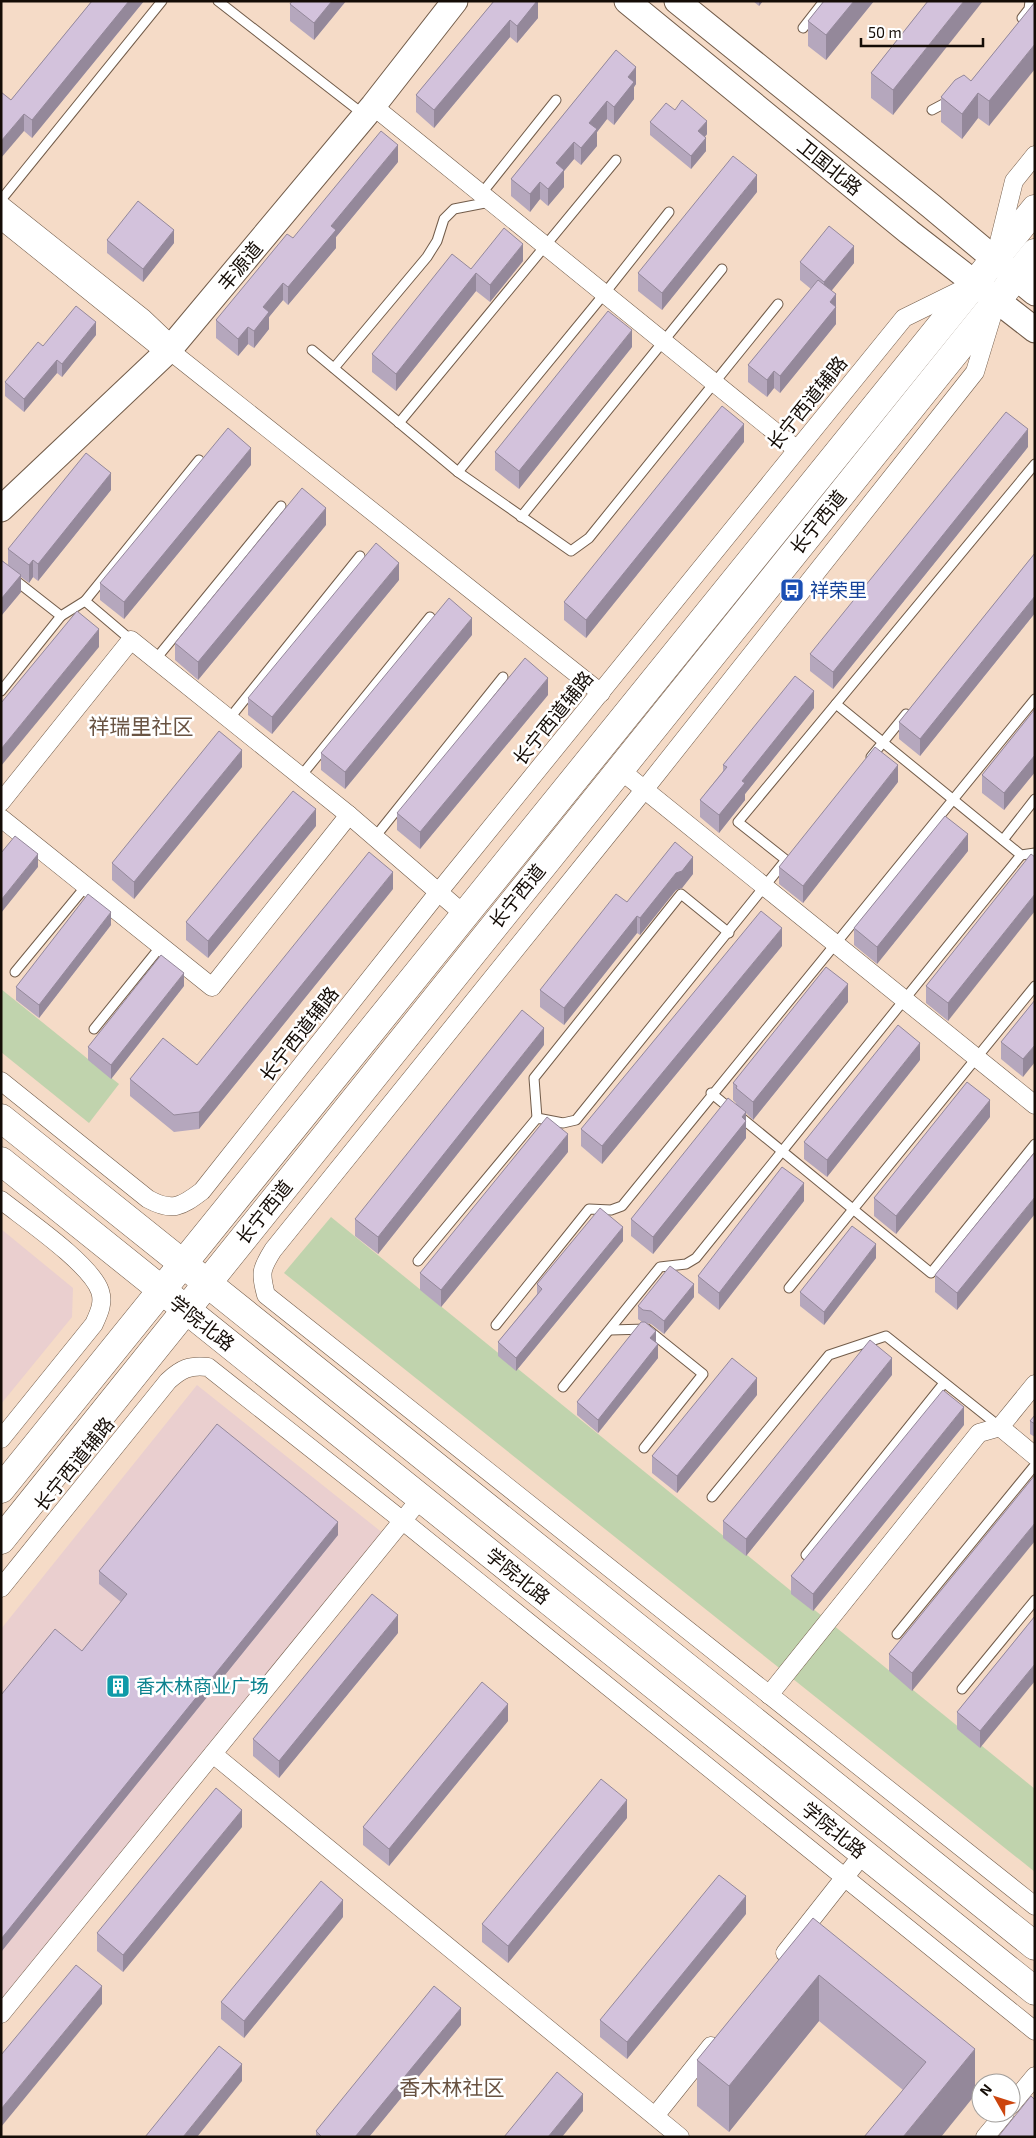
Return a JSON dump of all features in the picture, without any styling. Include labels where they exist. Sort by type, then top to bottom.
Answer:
[{"type":"main road","name":"丰源道","points":[[1,509],[169,350],[369,111],[456,1]]},
{"type":"main road","name":"卫国北路","points":[[627,1],[1035,330]]},
{"type":"main road","name":"卫国北路","points":[[677,1],[931,206],[995,261],[1028,279]]},
{"type":"main road","name":"长宁西道","points":[[1,1489],[183,1261],[975,283],[995,261],[1035,209]]},
{"type":"main road","name":"长宁西道","points":[[1,1540],[997,300],[1028,279],[1035,253]]},
{"type":"main road","name":"学院北路","points":[[1,1118],[208,1281],[1035,1946]]},
{"type":"main road","name":"学院北路","points":[[1,1161],[1035,1991]]},
{"type":"main road","points":[[863,1854],[886,1826]]},
{"type":"street","points":[[369,111],[487,197],[796,449]]},
{"type":"street","points":[[995,261],[1014,181],[1035,155]]},
{"type":"street","points":[[1,205],[143,318],[163,337],[169,350]]},
{"type":"street","points":[[1,220],[155,344],[169,350],[601,693]]},
{"type":"street","name":"长宁西道辅路","points":[[1,1081],[148,1199],[163,1207],[184,1205],[202,1191],[437,894],[904,318],[975,283]]},
{"type":"street","points":[[997,300],[975,372],[644,790],[273,1250],[263,1266],[261,1278],[266,1295],[768,1695],[1033,1902]]},
{"type":"street","points":[[1,802],[131,640],[349,815],[428,882],[437,894],[464,915]]},
{"type":"street","points":[[620,769],[1035,1105]]},
{"type":"street","points":[[1,818],[212,987],[349,815]]},
{"type":"street","points":[[1,1200],[88,1271],[100,1290],[102,1304],[94,1324],[1,1439]]},
{"type":"street","name":"长宁西道辅路","points":[[1,1588],[168,1381],[181,1369],[192,1365],[208,1367],[403,1521]]},
{"type":"street","points":[[768,1695],[979,1433],[1000,1427],[1035,1384]]},
{"type":"street","points":[[1000,1427],[1035,1456]]},
{"type":"street","points":[[1,2014],[421,1498]]},
{"type":"street","points":[[403,1521],[1035,2031]]},
{"type":"street","points":[[214,1754],[680,2137]]},
{"type":"street","points":[[886,1826],[905,1803]]},
{"type":"street","points":[[772,1969],[863,1854]]},
{"type":"street","points":[[655,2116],[723,2031]]},
{"type":"street","points":[[1021,2093],[1035,2076]]},
{"type":"street","points":[[985,2137],[996,2123]]},
{"type":"lane","points":[[1,200],[162,1]]},
{"type":"lane","points":[[218,1],[369,111]]},
{"type":"lane","points":[[803,28],[824,1]]},
{"type":"lane","points":[[1017,24],[1029,9],[1030,1]]},
{"type":"lane","points":[[932,110],[956,97]]},
{"type":"lane","points":[[334,368],[427,257],[437,241],[444,219],[454,209],[487,197],[556,100]]},
{"type":"lane","points":[[399,424],[545,244],[616,160]]},
{"type":"lane","points":[[458,472],[669,212]]},
{"type":"lane","points":[[521,517],[722,269]]},
{"type":"lane","points":[[312,350],[458,472],[571,551],[589,538],[778,304]]},
{"type":"lane","points":[[1,691],[61,616],[85,601],[199,460]]},
{"type":"lane","points":[[537,1118],[562,1123],[576,1120],[790,856],[738,822],[1035,464]]},
{"type":"lane","points":[[156,660],[281,506]]},
{"type":"lane","points":[[229,719],[360,556]]},
{"type":"lane","points":[[1,569],[61,616]]},
{"type":"lane","points":[[85,601],[131,640]]},
{"type":"lane","points":[[300,776],[430,618]]},
{"type":"lane","points":[[375,837],[503,677]]},
{"type":"lane","points":[[496,1325],[589,1209],[611,1210],[622,1206],[834,943],[1035,699]]},
{"type":"lane","points":[[836,704],[1021,855]]},
{"type":"lane","points":[[865,764],[915,704]]},
{"type":"lane","points":[[1002,840],[1035,800]]},
{"type":"lane","points":[[563,1387],[660,1267],[686,1264],[696,1258],[1021,855],[1035,853]]},
{"type":"lane","points":[[15,972],[86,886]]},
{"type":"lane","points":[[418,1261],[537,1118],[534,1078],[681,894],[729,933]]},
{"type":"lane","points":[[94,1029],[162,946]]},
{"type":"lane","points":[[789,1288],[1035,986]]},
{"type":"lane","points":[[711,1094],[931,1273],[1035,1144]]},
{"type":"lane","points":[[610,1330],[647,1329],[703,1374],[644,1448]]},
{"type":"lane","points":[[712,1497],[829,1355],[886,1336],[1000,1427]]},
{"type":"lane","points":[[806,1555],[944,1384]]},
{"type":"lane","points":[[897,1634],[1035,1465]]},
{"type":"lane","points":[[962,1689],[1035,1600]]},
{"type":"shaded area","points":[[1,1229],[73,1288],[72,1317],[1,1404]]},
{"type":"shaded area","points":[[197,1385],[384,1534],[1,2010],[1,1629]]},
{"type":"green space","points":[[1,989],[119,1084],[89,1123],[1,1052]]},
{"type":"green space","points":[[331,1217],[1035,1789],[1035,1872],[284,1273]]},
{"type":"building","points":[[92,1],[129,1],[32,120],[24,114],[1,141],[1,92],[11,100]]},
{"type":"building","points":[[292,1],[332,1],[314,23],[290,4]]},
{"type":"building","points":[[494,1],[537,1],[517,26],[510,20],[434,110],[416,95]]},
{"type":"building","points":[[824,1],[854,1],[826,35],[808,21]]},
{"type":"building","points":[[928,1],[964,1],[893,90],[871,73]]},
{"type":"building","points":[[1035,2],[1035,44],[989,101],[978,93],[962,114],[941,97],[955,80],[964,75],[971,81]]},
{"type":"building","points":[[616,50],[636,67],[628,77],[634,82],[614,107],[607,101],[589,123],[597,129],[581,148],[574,142],[556,163],[564,170],[548,189],[540,182],[530,194],[511,179]]},
{"type":"building","points":[[682,100],[707,121],[698,131],[706,138],[691,156],[650,122],[666,103],[675,110]]},
{"type":"building","points":[[381,131],[398,145],[331,226],[336,230],[288,287],[283,283],[263,307],[269,312],[254,331],[248,327],[238,339],[216,320],[287,234],[293,238]]},
{"type":"building","points":[[733,156],[757,175],[662,293],[638,273]]},
{"type":"building","points":[[138,201],[174,230],[143,269],[107,240]]},
{"type":"building","points":[[829,226],[854,246],[824,282],[800,262]]},
{"type":"building","points":[[504,228],[523,244],[490,285],[476,273],[396,374],[372,354],[452,254],[471,269]]},
{"type":"building","points":[[818,280],[836,294],[830,302],[836,307],[780,376],[774,371],[767,380],[748,365]]},
{"type":"building","points":[[76,306],[96,322],[62,364],[57,360],[24,399],[5,382],[38,342],[43,346]]},
{"type":"building","points":[[608,311],[632,330],[519,471],[495,452]]},
{"type":"building","points":[[722,406],[744,424],[586,620],[564,602]]},
{"type":"building","points":[[1006,412],[1028,429],[833,672],[810,654]]},
{"type":"building","points":[[228,428],[251,448],[124,602],[100,583]]},
{"type":"building","points":[[86,453],[111,473],[38,564],[33,560],[29,565],[8,549]]},
{"type":"building","points":[[302,488],[326,508],[198,662],[175,643]]},
{"type":"building","points":[[376,543],[399,563],[272,717],[248,698]]},
{"type":"building","points":[[1035,553],[1035,596],[920,739],[899,722]]},
{"type":"building","points":[[1,560],[21,575],[1,599]]},
{"type":"building","points":[[449,598],[472,618],[345,772],[321,753]]},
{"type":"building","points":[[77,611],[99,629],[1,749],[1,703]]},
{"type":"building","points":[[525,658],[548,678],[420,832],[397,813]]},
{"type":"building","points":[[795,676],[814,691],[742,781],[745,783],[719,815],[700,800],[727,767],[723,765]]},
{"type":"building","points":[[1035,709],[1035,755],[1004,793],[982,775]]},
{"type":"building","points":[[219,731],[242,750],[134,882],[112,863]]},
{"type":"building","points":[[875,747],[898,765],[803,886],[779,867]]},
{"type":"building","points":[[293,791],[316,809],[208,941],[186,922]]},
{"type":"building","points":[[945,816],[968,834],[877,947],[854,928]]},
{"type":"building","points":[[15,836],[38,854],[1,900],[1,853]]},
{"type":"building","points":[[675,842],[693,857],[682,871],[676,873],[640,918],[637,916],[564,1008],[540,990],[616,894],[627,902]]},
{"type":"building","points":[[369,852],[393,872],[199,1112],[174,1115],[130,1079],[163,1038],[197,1065]]},
{"type":"building","points":[[1031,854],[1035,857],[1035,894],[948,1003],[926,986]]},
{"type":"building","points":[[88,894],[111,912],[39,1005],[16,987]]},
{"type":"building","points":[[761,911],[782,928],[602,1146],[581,1129]]},
{"type":"building","points":[[161,955],[184,973],[111,1065],[88,1047]]},
{"type":"building","points":[[826,967],[848,984],[753,1102],[736,1088],[737,1086],[733,1083]]},
{"type":"building","points":[[1035,1000],[1035,1045],[1023,1059],[1001,1042]]},
{"type":"building","points":[[522,1010],[544,1028],[378,1237],[355,1219]]},
{"type":"building","points":[[898,1025],[920,1043],[827,1160],[804,1142]]},
{"type":"building","points":[[967,1082],[990,1100],[896,1216],[874,1198]]},
{"type":"building","points":[[728,1098],[746,1112],[742,1117],[746,1121],[653,1237],[631,1219]]},
{"type":"building","points":[[547,1117],[568,1134],[441,1290],[420,1273]]},
{"type":"building","points":[[1035,1152],[1035,1197],[957,1293],[935,1275]]},
{"type":"building","points":[[782,1167],[804,1183],[719,1293],[698,1276]]},
{"type":"building","points":[[600,1208],[623,1227],[516,1358],[498,1342],[542,1289],[537,1284]]},
{"type":"building","points":[[852,1226],[876,1244],[824,1312],[800,1292]]},
{"type":"building","points":[[670,1266],[694,1284],[664,1321],[651,1311],[643,1310],[638,1306]]},
{"type":"building","points":[[641,1322],[645,1322],[656,1331],[650,1338],[658,1344],[598,1420],[577,1402]]},
{"type":"building","points":[[870,1340],[892,1358],[746,1539],[723,1521]]},
{"type":"building","points":[[732,1358],[757,1378],[677,1476],[652,1456]]},
{"type":"building","points":[[943,1390],[964,1407],[813,1594],[791,1576]]},
{"type":"building","points":[[1035,1415],[1035,1424],[1030,1421]]},
{"type":"building","name":"香木林商业广场","points":[[217,1424],[338,1522],[1,1939],[1,1695],[55,1629],[82,1651],[127,1594],[99,1571]]},
{"type":"building","points":[[1035,1475],[1035,1523],[912,1673],[889,1654]]},
{"type":"building","points":[[372,1594],[398,1615],[279,1761],[253,1739]]},
{"type":"building","points":[[1035,1616],[1035,1664],[980,1731],[957,1712]]},
{"type":"building","points":[[482,1682],[508,1704],[389,1849],[363,1827]]},
{"type":"building","points":[[601,1779],[627,1800],[508,1946],[482,1924]]},
{"type":"building","points":[[216,1788],[242,1810],[123,1955],[97,1933]]},
{"type":"building","points":[[719,1875],[746,1896],[627,2042],[600,2020]]},
{"type":"building","points":[[321,1881],[343,1900],[244,2021],[221,2002]]},
{"type":"building","points":[[813,1918],[975,2049],[903,2137],[864,2137],[926,2062],[819,1975],[729,2086],[697,2060]]},
{"type":"building","points":[[76,1965],[102,1986],[1,2109],[1,2055]]},
{"type":"building","points":[[434,1986],[461,2008],[355,2137],[322,2137],[316,2131]]},
{"type":"building","points":[[219,2046],[242,2064],[183,2137],[145,2137]]},
{"type":"building","points":[[557,2072],[583,2094],[548,2137],[504,2137]]},
{"type":"building","points":[[1031,2096],[1035,2100],[1035,2137],[998,2137],[1009,2123],[1021,2123],[1021,2108]]},
{"type":"place","name":"祥荣里","points":[[792,590]]},
{"type":"place","name":"香木林商业广场","points":[[118,1686]]},
{"type":"district","name":"祥瑞里社区","points":[[141,727]]},
{"type":"district","name":"香木林社区","points":[[452,2088]]}]
